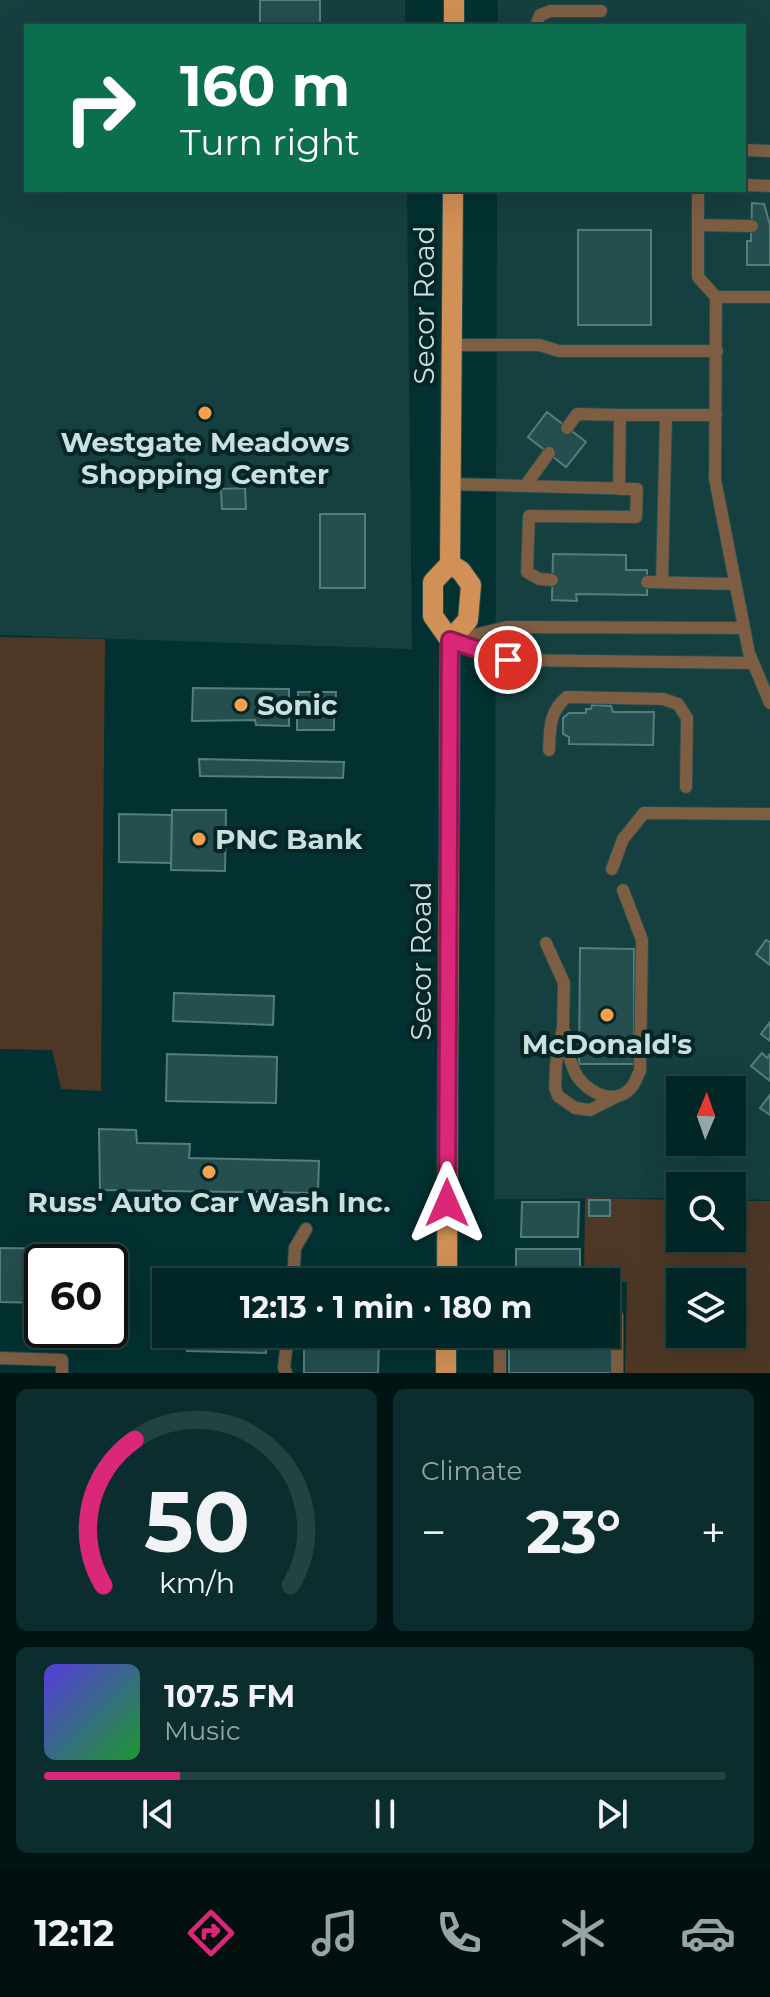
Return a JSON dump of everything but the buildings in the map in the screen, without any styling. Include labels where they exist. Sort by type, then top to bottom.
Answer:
[{"type":"main road","points":[[454,0],[454,24]]},
{"type":"main road","name":"Secor Road","points":[[447,1268],[450,640],[433,616],[433,582],[450,564],[453,192]]},
{"type":"main road","name":"Secor Road","points":[[450,564],[461,571],[471,585],[468,620],[450,640]]},
{"type":"main road","points":[[446,1348],[446,1373]]},
{"type":"lane","points":[[537,24],[540,15],[551,11],[601,11]]},
{"type":"lane","points":[[746,150],[770,151]]},
{"type":"lane","points":[[746,185],[770,186]]},
{"type":"lane","points":[[698,192],[698,277],[716,297],[715,479],[743,628],[753,663],[770,703]]},
{"type":"lane","points":[[698,225],[752,226]]},
{"type":"lane","points":[[716,297],[770,297]]},
{"type":"lane","points":[[452,345],[539,345],[559,351],[717,351]]},
{"type":"lane","points":[[567,428],[577,414],[716,415]]},
{"type":"lane","points":[[619,489],[620,415]]},
{"type":"lane","points":[[662,582],[666,415]]},
{"type":"lane","points":[[525,486],[549,453]]},
{"type":"lane","points":[[451,484],[637,489],[636,517],[529,516],[527,572],[539,579],[552,580]]},
{"type":"lane","points":[[647,582],[734,584]]},
{"type":"lane","points":[[450,640],[507,627],[743,628]]},
{"type":"lane","points":[[450,640],[508,660],[753,663]]},
{"type":"lane","points":[[549,750],[552,715],[557,704],[567,697],[663,699],[678,704],[687,718],[686,787]]},
{"type":"lane","points":[[612,869],[623,839],[644,813],[770,814]]},
{"type":"lane","points":[[546,943],[564,983],[563,1027],[555,1088],[558,1096],[575,1108],[590,1110],[632,1088],[640,1071],[642,940],[623,890]]},
{"type":"lane","points":[[563,1027],[574,1072],[584,1085],[608,1096],[621,1094]]},
{"type":"lane","points":[[294,1268],[295,1248],[306,1229]]},
{"type":"lane","points":[[286,1348],[286,1373]]},
{"type":"lane","points":[[500,1348],[500,1373]]},
{"type":"lane","points":[[617,1348],[617,1373]]},
{"type":"lane","points":[[0,1358],[62,1360],[62,1373]]},
{"type":"shaded area","name":"Westgate Meadows Shopping Center","points":[[0,0],[405,0],[405,24],[24,24],[24,192],[407,192],[412,649],[0,635]]},
{"type":"shaded area","points":[[498,0],[770,0],[770,1200],[746,1199],[746,1172],[666,1172],[666,1198],[494,1199],[497,192],[746,192],[746,24],[498,24]]},
{"type":"shaded area","points":[[0,637],[105,639],[101,1091],[61,1089],[52,1050],[0,1049]]},
{"type":"shaded area","points":[[585,1198],[666,1200],[666,1252],[746,1252],[746,1201],[770,1201],[770,1373],[625,1373],[627,1282],[620,1282],[620,1268],[584,1268]]},
{"type":"place","name":"Westgate Meadows Shopping Center","points":[[205,413]]},
{"type":"place","name":"Sonic","points":[[241,705]]},
{"type":"place","name":"PNC Bank","points":[[199,839]]},
{"type":"place","name":"McDonald's","points":[[607,1015]]},
{"type":"place","name":"Russ' Auto Car Wash Inc.","points":[[209,1172]]},
{"type":"route","points":[[447,1203],[450,640],[508,660]]}]
